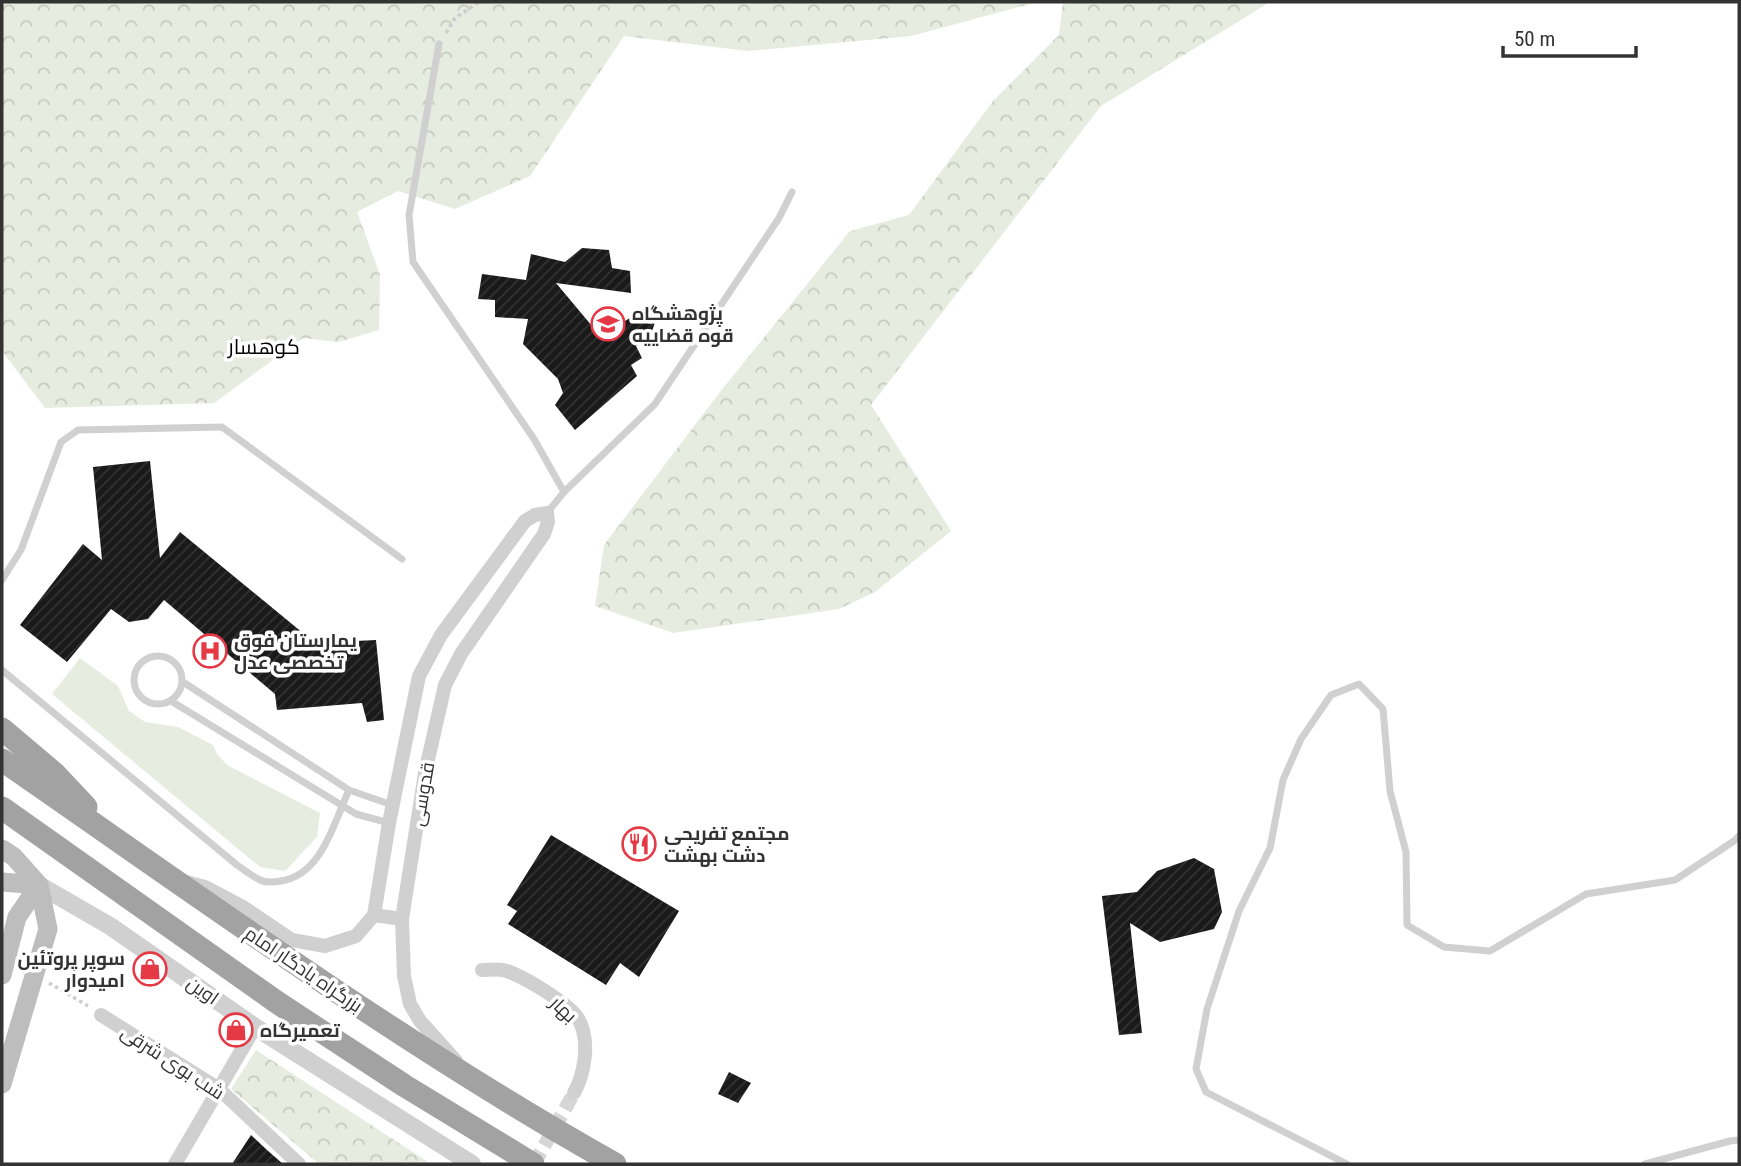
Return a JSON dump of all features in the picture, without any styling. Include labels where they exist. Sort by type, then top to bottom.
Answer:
[{"type":"highway","points":[[2,729],[54,773],[117,840]]},
{"type":"highway","name":"بزرگراه یادگار امام","points":[[2,760],[314,976],[475,1082],[615,1164]]},
{"type":"highway","points":[[2,808],[278,1003],[405,1086],[533,1164]]},
{"type":"main road","name":"اوین","points":[[2,849],[14,857],[39,885]]},
{"type":"main road","name":"اوین","points":[[2,882],[39,885]]},
{"type":"main road","points":[[2,975],[17,917],[39,885]]},
{"type":"main road","points":[[2,1084],[48,929],[39,885]]},
{"type":"street","points":[[169,877],[205,887],[243,907],[292,940],[325,946],[356,936],[374,915],[388,823],[419,676],[441,635],[525,521],[535,515],[547,513]]},
{"type":"street","name":"قدوسی","points":[[475,1082],[420,1021],[410,1004],[404,976],[402,919],[425,773],[445,685],[461,654],[544,534],[548,522],[547,513]]},
{"type":"street","name":"اوین","points":[[39,885],[110,926],[255,1027],[472,1164]]},
{"type":"street","points":[[374,915],[402,919]]},
{"type":"street","name":"بهار","points":[[482,970],[503,970],[537,985],[579,1018],[586,1044],[580,1083],[574,1093]]},
{"type":"street","name":"شب بوی شرقی","points":[[101,1015],[219,1089],[299,1164]]},
{"type":"street","points":[[175,1164],[255,1027]]},
{"type":"lane","points":[[439,44],[409,215],[413,262],[534,439],[564,492]]},
{"type":"lane","points":[[547,513],[564,492],[655,404],[779,218],[792,192]]},
{"type":"lane","points":[[2,580],[20,550],[61,442],[79,430],[222,428],[402,559]]},
{"type":"lane","points":[[166,656],[179,666],[183,682],[177,696],[171,701],[156,704],[142,698],[134,684],[137,668],[149,657],[166,656]]},
{"type":"lane","points":[[2,670],[237,865],[262,881],[277,882],[295,878],[314,860],[330,837],[349,790]]},
{"type":"lane","points":[[183,682],[349,790],[392,805]]},
{"type":"lane","points":[[1347,1164],[1206,1092],[1196,1069],[1207,1009],[1239,911],[1270,848],[1283,780],[1301,739],[1331,695],[1359,684],[1383,709],[1390,791],[1406,852],[1408,925],[1444,947],[1490,951],[1586,894],[1675,880],[1739,835]]},
{"type":"lane","points":[[171,701],[356,814],[388,823]]},
{"type":"lane","points":[[1645,1164],[1739,1140]]},
{"type":"path","points":[[439,44],[455,18],[479,2]]},
{"type":"path","name":"شب بوی شرقی","points":[[36,975],[101,1015]]},
{"type":"green space","points":[[2,2],[1037,2],[911,36],[748,51],[624,36],[530,176],[455,209],[398,191],[357,212],[380,275],[379,330],[339,342],[303,338],[214,403],[45,408],[2,351]]},
{"type":"green space","points":[[1063,2],[1270,2],[1101,106],[871,405],[951,531],[875,592],[839,609],[673,633],[595,606],[604,545],[720,392],[850,231],[909,215],[993,101],[1059,35]]},
{"type":"green space","points":[[80,658],[118,686],[129,711],[145,722],[178,727],[213,745],[227,765],[320,813],[317,837],[285,871],[260,867],[52,694]]},
{"type":"green space","points":[[256,1050],[431,1164],[319,1164],[231,1089]]},
{"type":"building","points":[[582,248],[609,250],[612,268],[630,271],[631,293],[556,283],[592,326],[613,328],[647,308],[655,322],[650,338],[636,346],[642,358],[631,365],[637,376],[575,430],[555,405],[563,393],[558,379],[523,344],[528,319],[495,317],[495,300],[478,299],[482,274],[526,280],[531,254],[565,262]]},
{"type":"building","points":[[150,461],[160,558],[180,532],[315,643],[376,640],[384,720],[367,722],[362,703],[277,710],[275,694],[164,600],[148,619],[129,622],[111,609],[67,662],[20,625],[83,544],[102,560],[93,467]]},
{"type":"building","points":[[551,835],[679,911],[639,977],[620,963],[606,985],[508,924],[517,911],[507,905]]},
{"type":"building","points":[[1194,858],[1214,869],[1222,912],[1214,929],[1160,942],[1130,923],[1142,1033],[1119,1035],[1102,896],[1137,892],[1157,871]]},
{"type":"building","points":[[729,1072],[751,1083],[738,1103],[718,1094]]},
{"type":"building","points":[[251,1135],[267,1150],[283,1164],[232,1164]]},
{"type":"tunnel","points":[[534,1164],[574,1093]]},
{"type":"place","name":"پژوهشگاه قوه قضاییه","points":[[608,324]]},
{"type":"place","name":"یمارستان فوق تخصصی عدل","points":[[210,651]]},
{"type":"place","name":"مجتمع تفریحی دشت بهشت","points":[[639,844]]},
{"type":"place","name":"سوپر پروتئین امیدوار","points":[[150,969]]},
{"type":"place","name":"تعمیرگاه","points":[[236,1030]]},
{"type":"district","name":"کوهسار","points":[[264,347]]}]
